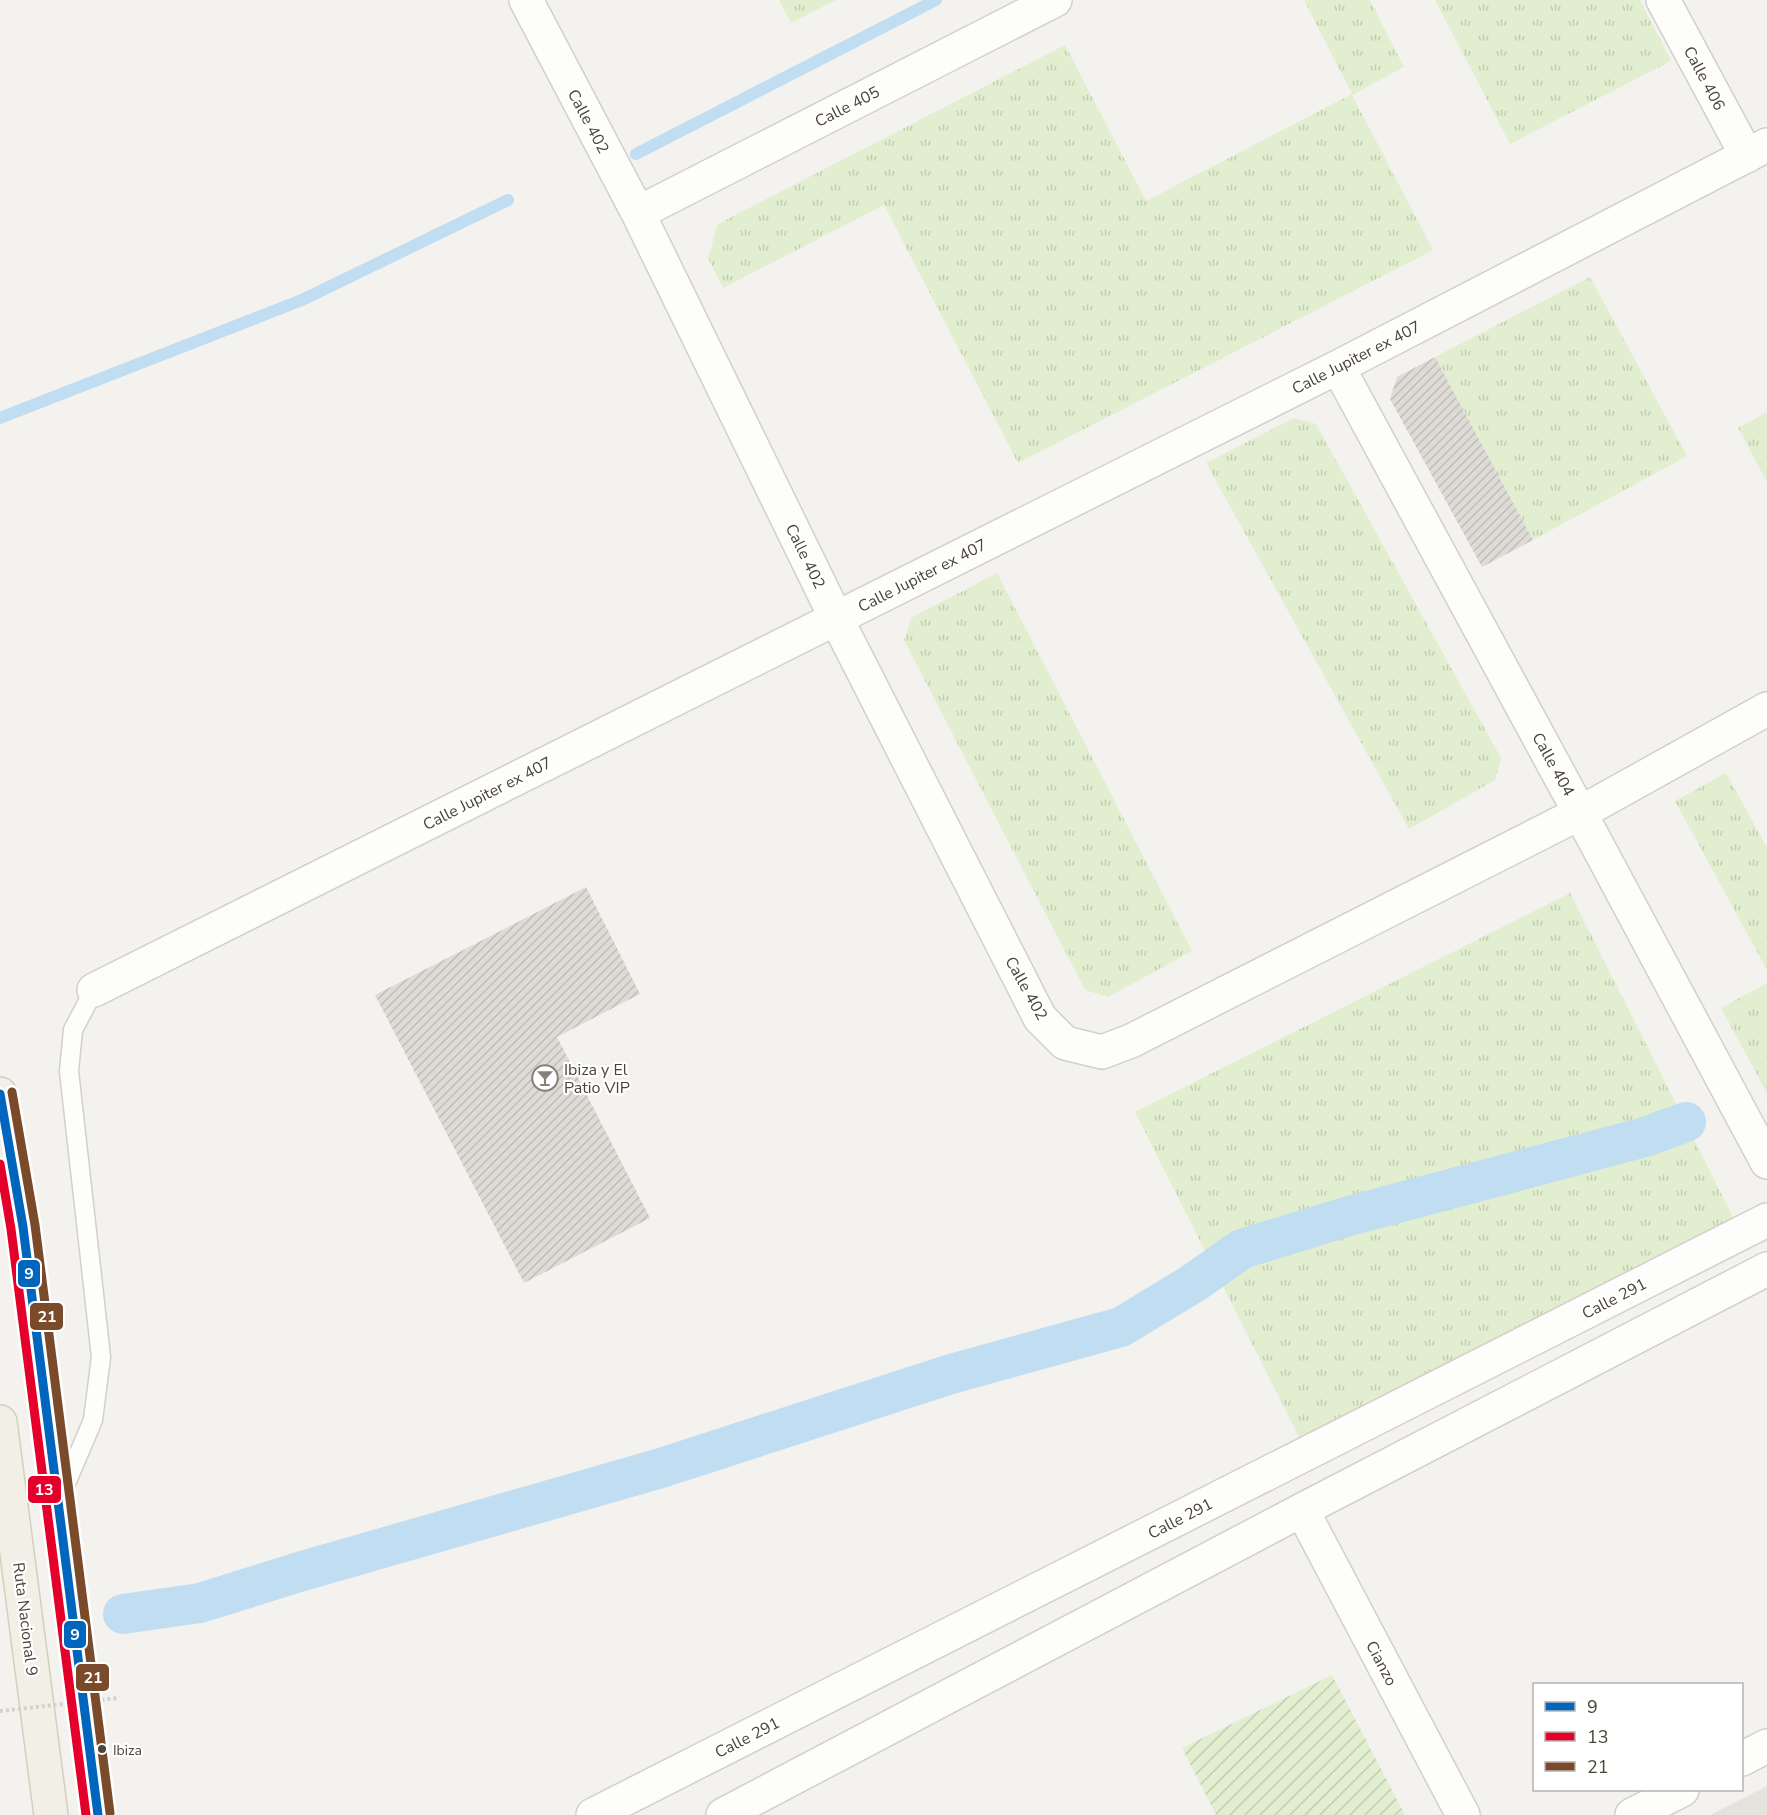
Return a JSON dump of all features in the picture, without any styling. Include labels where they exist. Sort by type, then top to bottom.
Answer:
[{"type":"main road","points":[[0,1094],[24,1227],[98,1815]]},
{"type":"main road","name":"Ruta Nacional 9","points":[[0,1422],[51,1815]]},
{"type":"street","name":"Calle 402","points":[[526,0],[638,213],[836,618],[1040,1018],[1065,1043],[1102,1052],[1131,1041],[1580,813],[1767,710]]},
{"type":"street","name":"Calle 405","points":[[638,213],[1055,0]]},
{"type":"street","name":"Calle 406","points":[[1663,0],[1757,151]]},
{"type":"street","name":"Calle Jupiter ex 407","points":[[94,990],[1338,367],[1757,151]]},
{"type":"street","name":"Calle 404","points":[[1338,367],[1767,1162]]},
{"type":"street","name":"Calle 291","points":[[593,1815],[1767,1220]]},
{"type":"street","points":[[723,1815],[1302,1510],[1767,1269]]},
{"type":"street","name":"Cianzo","points":[[1302,1510],[1462,1815]]},
{"type":"street","points":[[1743,1758],[1767,1746]]},
{"type":"street","points":[[1632,1815],[1680,1791]]},
{"type":"lane","points":[[59,1500],[93,1420],[101,1357],[69,1071],[73,1029],[94,990]]},
{"type":"path","points":[[0,1711],[118,1698]]},
{"type":"shaded area","points":[[1767,1786],[1767,1815],[1710,1815]]},
{"type":"green space","points":[[779,0],[836,0],[791,23]]},
{"type":"green space","points":[[1304,0],[1370,0],[1404,67],[1352,95],[1433,250],[1018,463],[884,205],[723,288],[708,258],[718,224],[1065,45],[1146,201],[1352,94]]},
{"type":"green space","points":[[1435,0],[1640,0],[1671,61],[1510,144]]},
{"type":"green space","points":[[1590,277],[1687,456],[1533,540],[1435,357]]},
{"type":"green space","points":[[1767,412],[1767,482],[1738,428]]},
{"type":"green space","points":[[1294,418],[1316,424],[1501,758],[1495,780],[1409,829],[1206,463]]},
{"type":"green space","points":[[997,573],[1192,951],[1108,997],[1085,990],[904,640],[911,618]]},
{"type":"green space","points":[[1726,773],[1767,848],[1767,970],[1675,801]]},
{"type":"green space","points":[[1570,893],[1739,1229],[1304,1447],[1135,1112]]},
{"type":"green space","points":[[1767,983],[1767,1093],[1721,1008]]},
{"type":"green space","points":[[1332,1675],[1405,1815],[1216,1815],[1182,1748]]},
{"type":"building","points":[[1435,357],[1533,540],[1482,567],[1390,399],[1397,377]]},
{"type":"building","points":[[586,887],[640,994],[557,1037],[650,1218],[524,1283],[375,995]]},
{"type":"waterway","points":[[636,154],[936,0]]},
{"type":"waterway","points":[[0,418],[302,300],[508,200]]},
{"type":"waterway","points":[[123,1614],[200,1603],[299,1572],[661,1468],[951,1374],[1121,1327],[1192,1284],[1242,1249],[1349,1216],[1645,1137],[1686,1122]]},
{"type":"transit line","name":"21","points":[[12,1092],[35,1225],[110,1813]]},
{"type":"transit line","name":"9","points":[[0,1094],[23,1227],[98,1815]]},
{"type":"transit line","name":"13","points":[[0,1164],[11,1229],[86,1815]]},
{"type":"place","name":"Ibiza y El Patio VIP","points":[[545,1078]]},
{"type":"place","name":"Ibiza","points":[[102,1749]]}]
